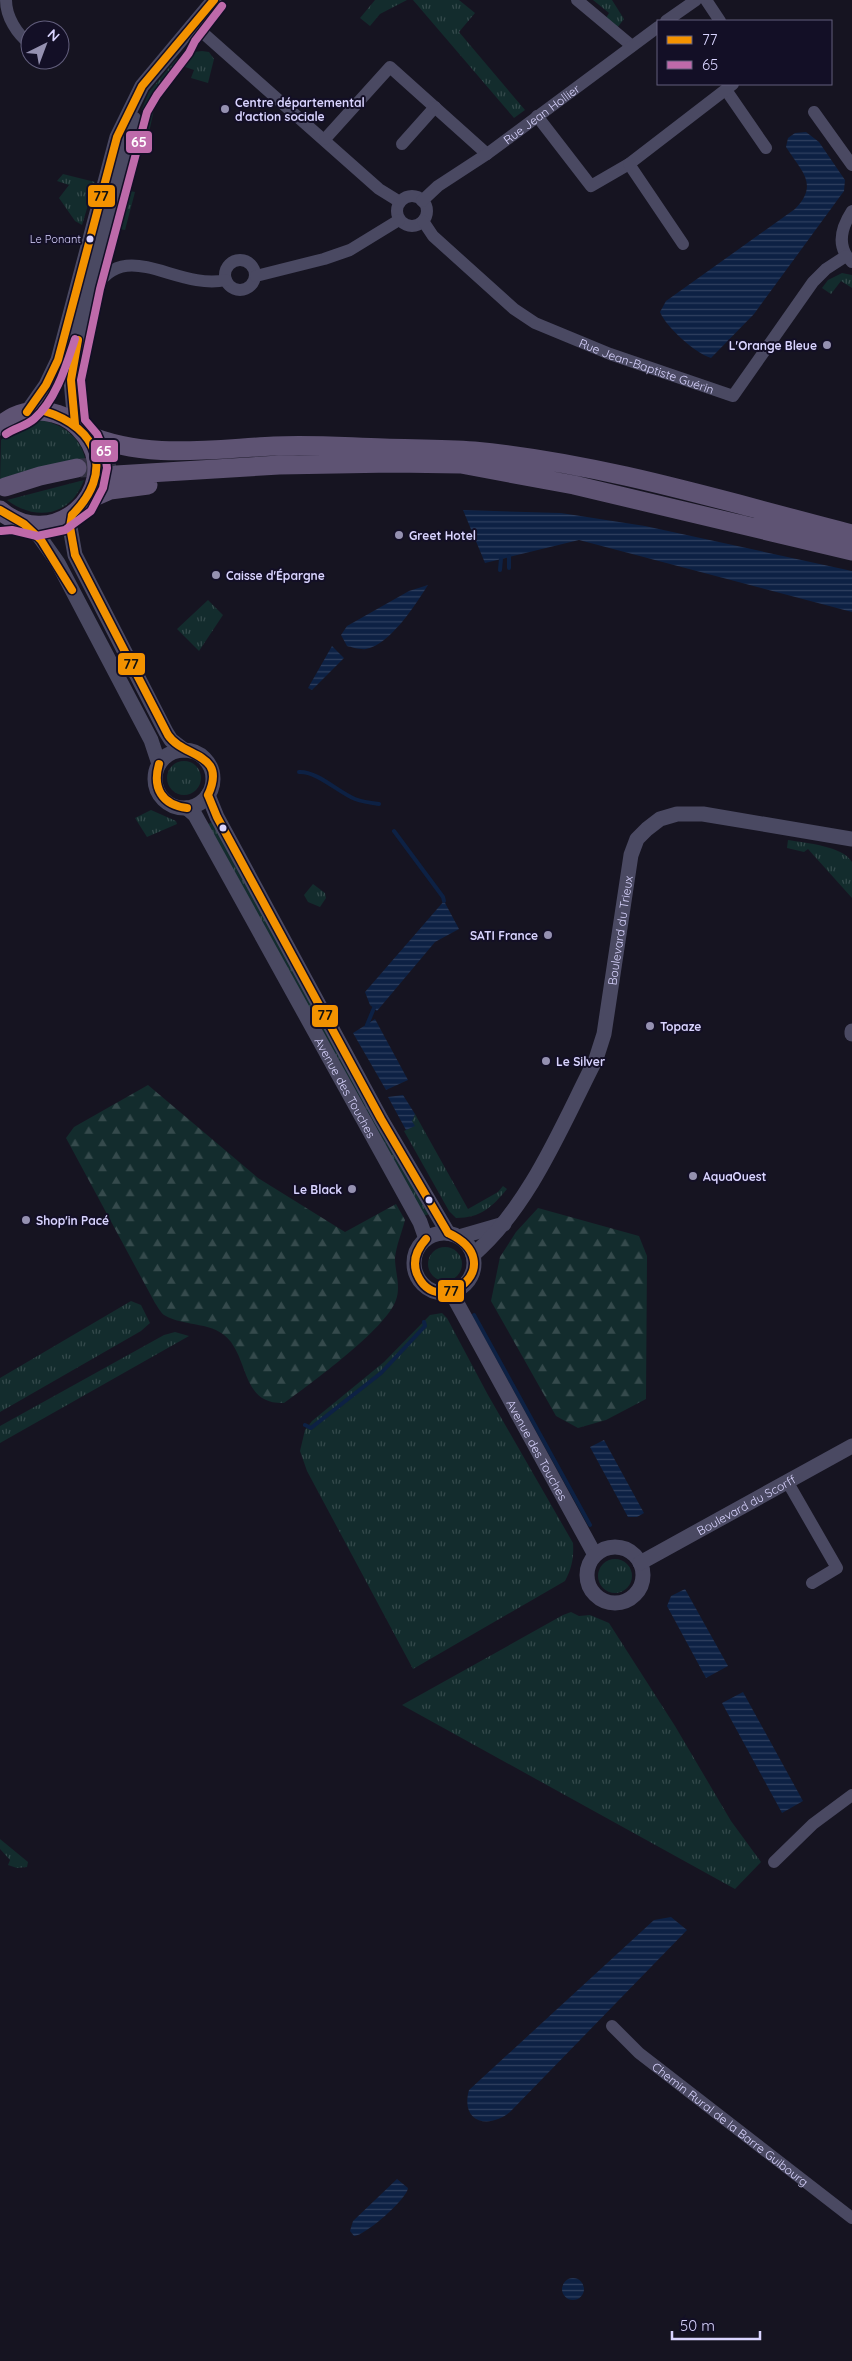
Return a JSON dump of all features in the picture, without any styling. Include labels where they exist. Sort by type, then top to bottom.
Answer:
[{"type":"main road","points":[[10,417],[52,412],[80,429],[132,449],[170,452],[332,445],[472,451],[521,457],[669,486],[852,534]]},
{"type":"main road","points":[[9,509],[50,525],[72,515],[87,500],[94,484],[96,467],[93,449],[80,429]]},
{"type":"main road","points":[[381,448],[333,454],[116,471],[280,465],[461,464],[574,485],[852,551]]},
{"type":"main road","points":[[87,500],[110,490],[282,476],[354,464]]},
{"type":"main road","points":[[9,509],[42,484],[77,472]]},
{"type":"street","points":[[6,0],[6,10],[20,36]]},
{"type":"street","points":[[10,417],[46,385],[58,360],[117,137],[142,86],[170,49],[190,30],[214,0]]},
{"type":"street","points":[[577,0],[632,46]]},
{"type":"street","points":[[667,20],[696,0]]},
{"type":"street","points":[[706,0],[719,20]]},
{"type":"street","name":"Rue Jean Hollier","points":[[422,200],[438,186],[487,154],[657,28]]},
{"type":"street","points":[[190,30],[324,139],[379,189],[400,202]]},
{"type":"street","points":[[80,429],[71,380],[78,339],[116,185],[138,108],[149,89],[181,48],[190,30]]},
{"type":"street","points":[[324,139],[390,67],[487,154]]},
{"type":"street","points":[[537,116],[591,186],[629,164],[729,87],[766,148]]},
{"type":"street","points":[[402,144],[435,106]]},
{"type":"street","points":[[814,112],[852,165]]},
{"type":"street","points":[[629,164],[683,244]]},
{"type":"street","points":[[415,196],[422,200],[426,207],[427,215],[423,222],[410,227],[399,220],[396,211],[400,202],[406,197],[415,196]]},
{"type":"street","points":[[849,259],[841,244],[842,231],[852,211]]},
{"type":"street","points":[[256,276],[324,259],[350,250],[399,220]]},
{"type":"street","name":"Rue Jean-Baptiste Guérin","points":[[423,222],[433,236],[514,309],[535,324],[610,354],[733,396],[813,282],[826,269],[849,259]]},
{"type":"street","points":[[239,260],[247,262],[254,268],[256,276],[249,288],[242,291],[229,286],[226,280],[227,268],[231,263],[239,260]]},
{"type":"street","points":[[87,306],[100,280],[108,272],[124,265],[147,267],[190,281],[214,282],[226,280]]},
{"type":"street","points":[[9,509],[50,550],[151,740],[159,764],[155,783],[160,796],[172,806],[187,808],[199,804],[208,795],[213,780],[210,766],[201,756],[184,750],[171,740],[166,732],[75,555],[70,527],[72,515]]},
{"type":"street","points":[[159,764],[172,752],[184,750]]},
{"type":"street","name":"Avenue des Touches","points":[[208,795],[220,823],[381,1119],[454,1235]]},
{"type":"street","name":"Avenue des Touches","points":[[187,808],[198,820],[239,892],[420,1222],[426,1239]]},
{"type":"street","name":"Boulevard du Trieux","points":[[473,1255],[506,1223],[517,1209],[596,1059],[604,1034],[631,855],[637,839],[660,819],[677,814],[704,814],[852,839]]},
{"type":"street","points":[[454,1235],[468,1245],[473,1255],[474,1267],[470,1278],[463,1287],[451,1292],[440,1292],[429,1288],[417,1276],[415,1259],[418,1248],[426,1239],[436,1234],[454,1235],[506,1223]]},
{"type":"street","name":"Avenue des Touches","points":[[451,1292],[595,1555]]},
{"type":"street","name":"Boulevard du Scorff","points":[[640,1563],[852,1446]]},
{"type":"street","points":[[787,1481],[837,1568],[812,1583]]},
{"type":"street","points":[[606,1548],[621,1548],[635,1555],[640,1563],[643,1577],[636,1594],[624,1602],[611,1603],[594,1594],[587,1580],[587,1571],[595,1555],[606,1548]]},
{"type":"street","points":[[774,1862],[813,1824],[852,1795]]},
{"type":"street","name":"Chemin Rural de la Barre Guibourg","points":[[612,2026],[639,2052],[852,2218]]},
{"type":"green space","points":[[375,0],[407,0],[380,14],[370,26],[360,18]]},
{"type":"green space","points":[[413,0],[459,0],[475,13],[459,32],[525,110],[514,118]]},
{"type":"green space","points":[[593,0],[612,0],[624,19],[617,28],[606,18],[609,13]]},
{"type":"green space","points":[[194,52],[209,52],[214,59],[208,83],[191,78],[194,70],[182,66]]},
{"type":"green space","points":[[177,58],[181,62],[141,111],[149,92]]},
{"type":"green space","points":[[152,104],[155,105],[146,146],[143,145],[144,141],[139,140]]},
{"type":"green space","points":[[63,174],[95,182],[82,225],[75,221],[59,198],[69,185],[57,181]]},
{"type":"green space","points":[[125,190],[135,192],[125,230],[116,228]]},
{"type":"green space","points":[[842,273],[852,275],[852,288],[841,281],[831,294],[822,288],[828,280]]},
{"type":"green space","points":[[42,420],[65,429],[71,434],[84,453],[86,462],[63,464],[0,483],[1,440],[19,425]]},
{"type":"green space","points":[[84,480],[71,501],[62,508],[52,512],[29,511],[7,500]]},
{"type":"green space","points":[[208,600],[223,615],[199,651],[177,629]]},
{"type":"green space","points":[[184,761],[191,762],[196,766],[200,771],[200,785],[196,790],[191,794],[184,795],[177,794],[172,790],[168,785],[167,778],[168,771],[172,766],[177,762]]},
{"type":"green space","points":[[151,810],[176,821],[177,824],[147,837],[135,818]]},
{"type":"green space","points":[[213,822],[429,1214],[424,1216],[208,824]]},
{"type":"green space","points":[[788,840],[823,846],[841,852],[847,857],[852,862],[852,898],[808,849],[804,852],[787,848]]},
{"type":"green space","points":[[313,884],[325,893],[326,898],[320,907],[308,902],[304,895]]},
{"type":"green space","points":[[148,1085],[258,1178],[345,1232],[396,1204],[405,1220],[395,1258],[398,1284],[397,1295],[390,1312],[346,1355],[284,1403],[271,1402],[254,1391],[237,1352],[224,1335],[208,1327],[172,1319],[162,1313],[66,1138],[74,1127]]},
{"type":"green space","points":[[415,1114],[468,1209],[498,1192],[503,1186],[507,1189],[491,1206],[479,1214],[465,1217],[456,1218],[449,1211],[404,1131]]},
{"type":"green space","points":[[538,1208],[639,1236],[647,1256],[646,1399],[606,1420],[578,1428],[556,1416],[491,1301],[500,1257],[516,1232]]},
{"type":"green space","points":[[445,1247],[452,1248],[457,1252],[461,1257],[461,1271],[457,1276],[452,1280],[445,1281],[438,1280],[433,1276],[429,1271],[428,1264],[429,1257],[433,1252],[438,1248]]},
{"type":"green space","points":[[131,1301],[141,1305],[150,1323],[141,1331],[0,1412],[0,1378]]},
{"type":"green space","points":[[442,1313],[447,1318],[488,1395],[573,1543],[573,1553],[571,1567],[565,1581],[413,1669],[307,1471],[300,1451],[305,1430],[312,1421],[384,1362],[430,1315]]},
{"type":"green space","points":[[175,1332],[189,1336],[0,1443],[0,1426],[164,1335]]},
{"type":"green space","points":[[615,1559],[627,1564],[632,1576],[627,1588],[615,1593],[603,1588],[598,1576],[603,1564]]},
{"type":"green space","points":[[571,1612],[579,1616],[590,1615],[609,1623],[675,1726],[731,1821],[761,1862],[735,1889],[402,1705]]},
{"type":"green space","points":[[0,1839],[28,1862],[27,1867],[17,1868],[8,1865],[10,1860],[0,1849]]},
{"type":"water","points":[[806,132],[819,142],[845,180],[844,191],[754,314],[711,358],[704,355],[675,332],[660,312],[666,301],[795,209],[806,192],[806,178],[786,147],[788,138],[795,133]]},
{"type":"water","points":[[463,510],[561,513],[645,526],[852,571],[852,612],[579,540],[485,563]]},
{"type":"water","points":[[428,585],[402,623],[384,640],[366,649],[347,646],[341,635],[347,626],[409,591]]},
{"type":"water","points":[[332,646],[344,658],[312,690],[308,688]]},
{"type":"water","points":[[444,901],[459,929],[435,942],[377,1011],[370,1005],[365,992]]},
{"type":"water","points":[[375,1019],[408,1080],[386,1090],[353,1033]]},
{"type":"water","points":[[403,1095],[415,1114],[412,1121],[415,1126],[406,1130],[388,1097]]},
{"type":"water","points":[[604,1440],[644,1513],[637,1517],[628,1517],[590,1447]]},
{"type":"water","points":[[685,1589],[728,1666],[706,1678],[667,1606],[671,1596]]},
{"type":"water","points":[[743,1692],[803,1801],[782,1813],[722,1703]]},
{"type":"water","points":[[671,1917],[687,1930],[510,2112],[502,2118],[493,2121],[478,2120],[472,2116],[467,2101],[469,2090],[654,1920]]},
{"type":"water","points":[[397,2179],[408,2188],[401,2200],[376,2224],[354,2236],[350,2231],[353,2221]]},
{"type":"water","points":[[573,2278],[581,2281],[584,2289],[581,2297],[573,2300],[565,2297],[562,2289],[565,2281]]},
{"type":"waterway","points":[[509,556],[509,568]]},
{"type":"waterway","points":[[500,570],[501,559]]},
{"type":"waterway","points":[[299,772],[320,778],[355,799],[379,804]]},
{"type":"waterway","points":[[394,831],[443,897],[444,901]]},
{"type":"waterway","points":[[367,1025],[374,1008]]},
{"type":"waterway","points":[[474,1315],[590,1525]]},
{"type":"waterway","points":[[305,1425],[311,1428],[381,1373],[425,1326],[424,1322]]},
{"type":"tunnel","points":[[80,468],[116,466]]},
{"type":"transit line","name":"77","points":[[27,412],[46,385],[58,360],[117,137],[142,86],[214,0]]},
{"type":"transit line","name":"65","points":[[1,531],[12,530],[37,536],[65,530],[91,511],[103,488],[107,468],[105,453],[97,434],[85,420],[81,380],[100,289],[147,112],[157,95],[189,53],[195,41],[222,6]]},
{"type":"transit line","name":"65","points":[[6,434],[31,421],[42,411],[59,382],[75,339]]},
{"type":"transit line","name":"77","points":[[75,424],[71,380],[78,340]]},
{"type":"transit line","name":"77","points":[[44,411],[63,419],[78,429],[89,440],[95,454],[96,468],[93,483],[85,499],[72,515]]},
{"type":"transit line","name":"77","points":[[0,510],[24,524],[41,540],[72,590]]},
{"type":"transit line","name":"77","points":[[72,515],[70,527],[75,555],[168,735],[183,748],[208,763],[212,771],[213,781],[208,795]]},
{"type":"transit line","name":"77","points":[[159,764],[157,781],[161,794],[171,803],[187,808]]},
{"type":"transit line","name":"77","points":[[208,795],[217,817],[381,1119],[448,1233]]},
{"type":"transit line","name":"77","points":[[426,1239],[416,1255],[417,1274],[427,1288],[440,1292],[453,1290],[465,1283],[472,1272],[474,1259],[466,1245],[448,1233]]},
{"type":"place","name":"Centre départemental d'action sociale","points":[[225,109]]},
{"type":"place","name":"Le Ponant","points":[[90,239]]},
{"type":"place","name":"L'Orange Bleue","points":[[827,345]]},
{"type":"place","name":"Greet Hotel","points":[[399,535]]},
{"type":"place","name":"Caisse d'Épargne","points":[[216,575]]},
{"type":"place","name":"SATI France","points":[[548,935]]},
{"type":"place","name":"Topaze","points":[[650,1026]]},
{"type":"place","name":"Le Silver","points":[[546,1061]]},
{"type":"place","name":"AquaOuest","points":[[693,1176]]},
{"type":"place","name":"Le Black","points":[[352,1189]]},
{"type":"place","name":"Shop'in Pacé","points":[[26,1220]]}]
